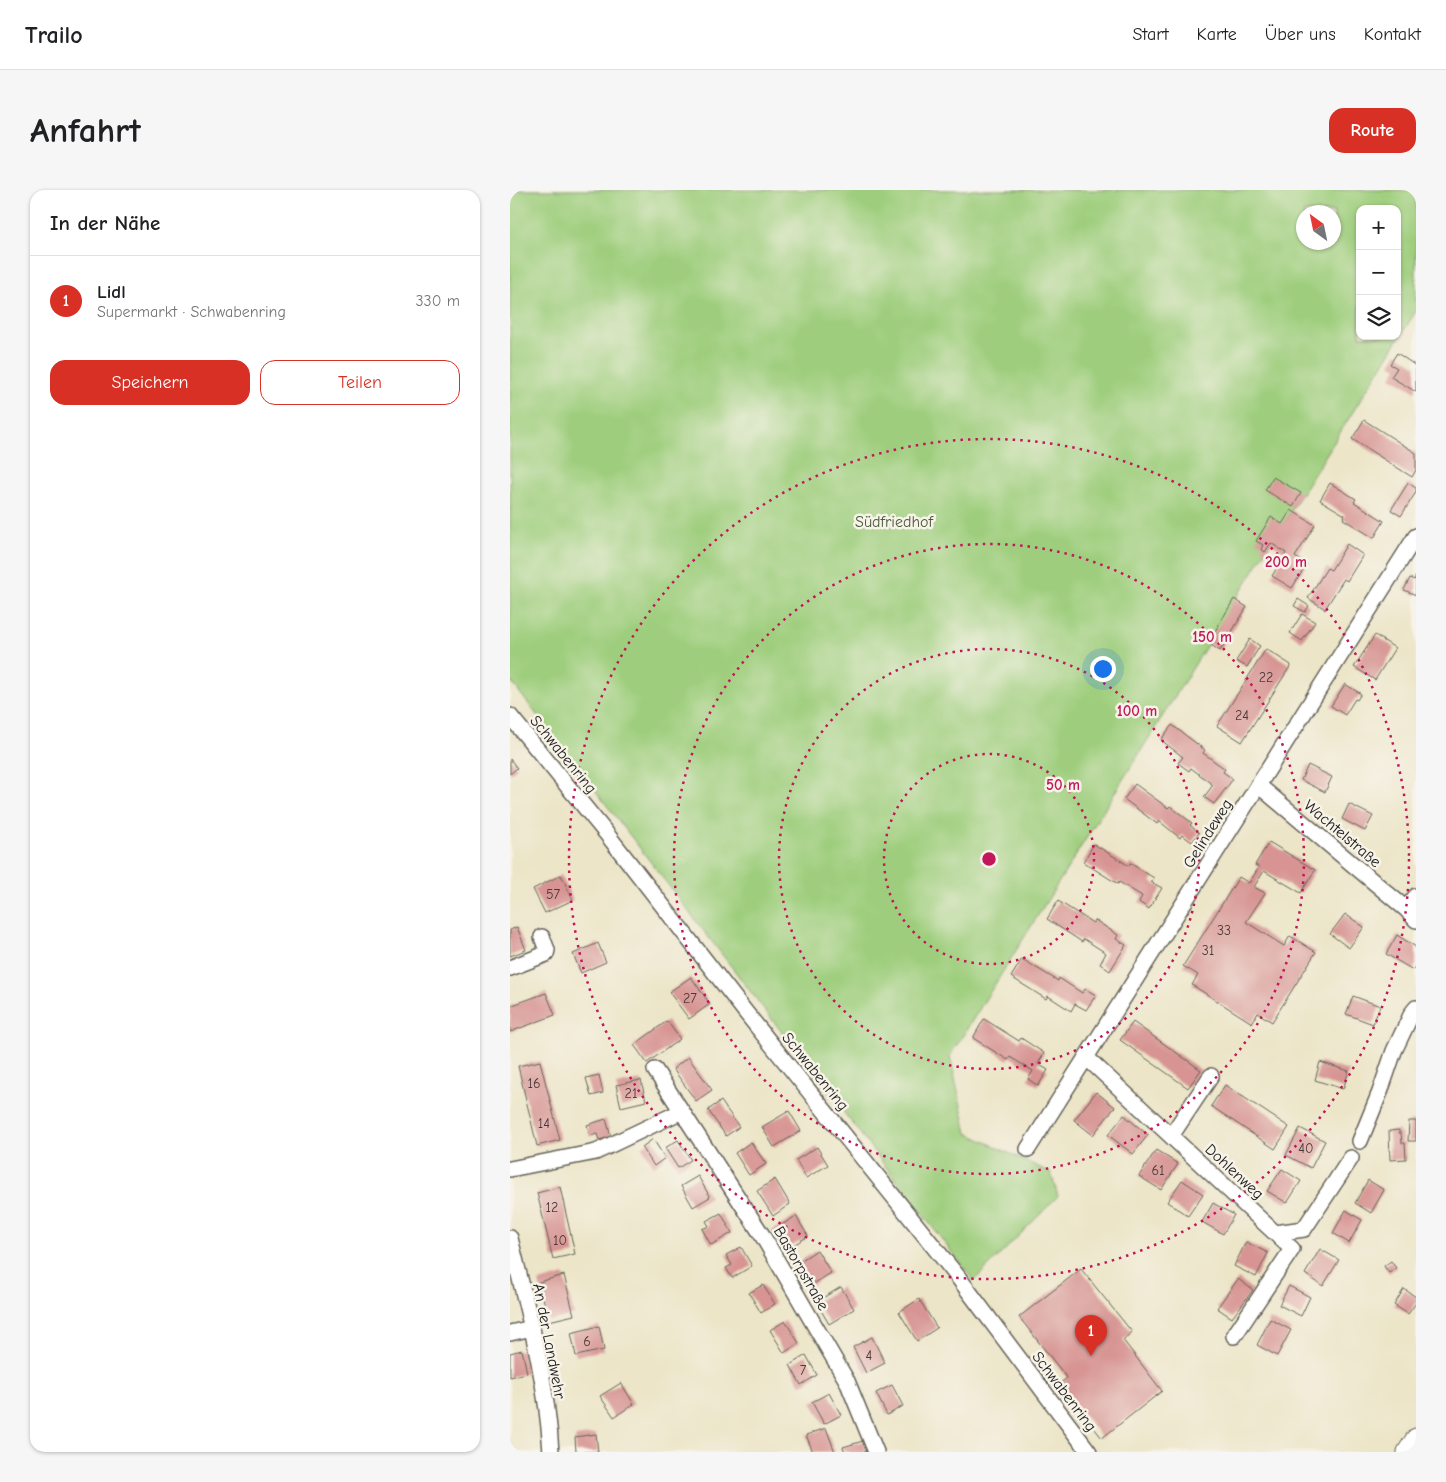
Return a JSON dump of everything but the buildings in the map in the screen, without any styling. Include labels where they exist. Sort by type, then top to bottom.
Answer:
[{"type":"main road","points":[[1407,1452],[1416,1438]]},
{"type":"street","name":"Gelindeweg","points":[[1028,1149],[1415,539]]},
{"type":"street","name":"Schwabenring","points":[[510,716],[606,833],[747,1014],[958,1277],[1089,1452]]},
{"type":"street","name":"Wachtelstraße","points":[[1258,785],[1411,914],[1416,896]]},
{"type":"street","points":[[510,968],[546,954],[542,937]]},
{"type":"street","points":[[1360,1141],[1394,1052],[1416,1008]]},
{"type":"street","name":"Dohlenweg","points":[[1087,1058],[1292,1249],[1234,1336]]},
{"type":"street","name":"Bastorpstraße","points":[[655,1070],[762,1234],[847,1381],[876,1452]]},
{"type":"street","points":[[1171,1136],[1211,1076]]},
{"type":"street","points":[[510,1169],[596,1152],[682,1111]]},
{"type":"street","points":[[1275,1233],[1304,1229],[1351,1158]]},
{"type":"street","name":"An der Landwehr","points":[[510,1238],[532,1328],[543,1385],[552,1452]]},
{"type":"street","points":[[510,1333],[532,1328]]},
{"type":"green space","name":"Südfriedhof","points":[[510,190],[1416,190],[1416,311],[1401,335],[1401,205],[1356,205],[1356,340],[1398,340],[950,1056],[967,1133],[1051,1173],[1058,1196],[974,1281],[510,680]]},
{"type":"place","name":"Lidl","points":[[1091,1356]]}]
